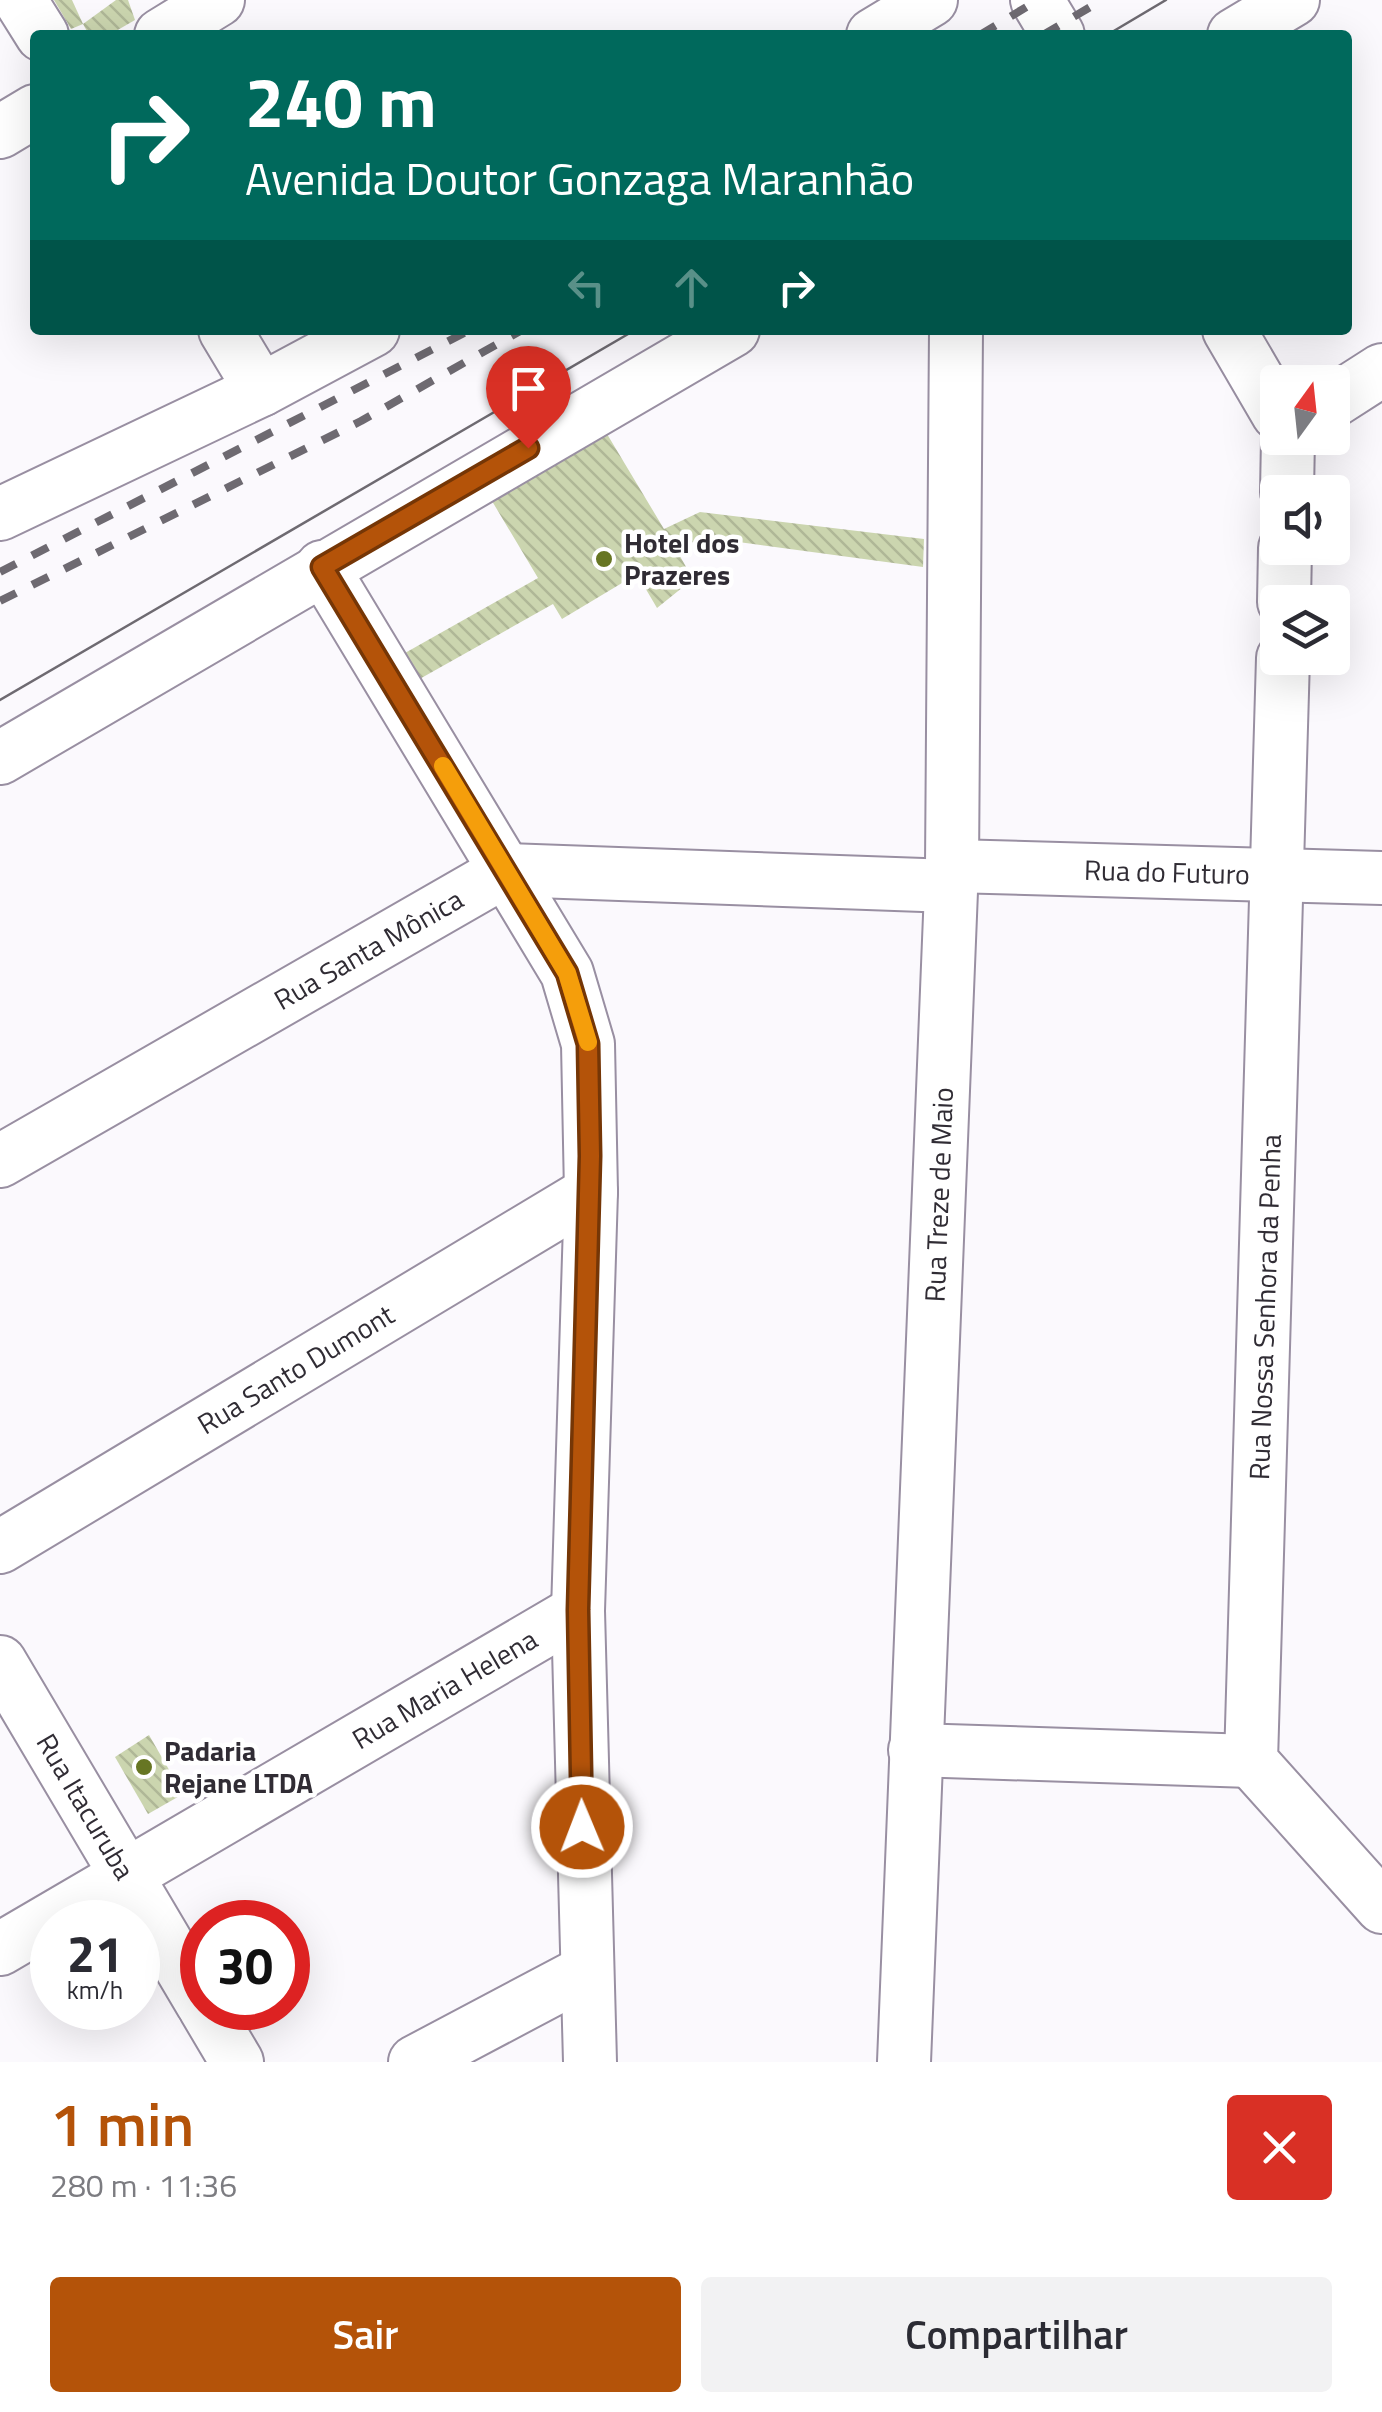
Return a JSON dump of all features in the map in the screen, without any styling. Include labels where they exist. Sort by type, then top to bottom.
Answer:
[{"type":"street","points":[[20,0],[39,30]]},
{"type":"street","points":[[169,30],[218,0]]},
{"type":"street","points":[[881,30],[932,0]]},
{"type":"street","points":[[1038,0],[1055,30]]},
{"type":"street","points":[[1242,30],[1293,0]]},
{"type":"street","points":[[0,132],[30,114]]},
{"type":"street","points":[[228,335],[261,390]]},
{"type":"street","points":[[0,514],[261,390],[364,335]]},
{"type":"street","points":[[0,758],[724,335]]},
{"type":"street","name":"Rua Treze de Maio","points":[[904,2062],[951,876],[956,335]]},
{"type":"street","points":[[1232,335],[1260,383]]},
{"type":"street","points":[[1350,390],[1382,370]]},
{"type":"street","points":[[322,567],[567,973],[584,1019],[590,1192],[578,1610],[590,2062]]},
{"type":"street","name":"Rua Nossa Senhora da Penha","points":[[1251,1761],[1283,675]]},
{"type":"street","points":[[506,870],[732,881],[951,876]]},
{"type":"street","name":"Rua Santa Mônica","points":[[0,1161],[506,870]]},
{"type":"street","name":"Rua do Futuro","points":[[951,876],[1382,878]]},
{"type":"street","name":"Rua Santo Dumont","points":[[0,1546],[590,1192]]},
{"type":"street","name":"Rua Maria Helena","points":[[0,1949],[578,1610]]},
{"type":"street","name":"Rua Itacuruba","points":[[0,1662],[180,1964]]},
{"type":"street","points":[[915,1750],[1251,1761],[1382,1907]]},
{"type":"street","points":[[414,2062],[585,1972]]},
{"type":"street","name":"Rua Itacuruba","points":[[218,2030],[237,2062]]},
{"type":"building","points":[[54,0],[72,0],[83,24],[71,29]]},
{"type":"building","points":[[116,0],[128,0],[135,20],[118,30],[86,30],[83,24]]},
{"type":"building","name":"Hotel dos Prazeres","points":[[601,424],[664,529],[700,512],[924,539],[923,567],[702,537],[677,551],[693,579],[657,608],[637,574],[562,619],[553,604],[416,681],[405,653],[538,578],[486,491]]},
{"type":"building","name":"Padaria Rejane LTDA","points":[[149,1735],[183,1794],[148,1814],[115,1757]]},
{"type":"tram line","points":[[1115,30],[1166,0]]},
{"type":"tram line","points":[[0,700],[626,335]]},
{"type":"railway","points":[[988,30],[1038,0]]},
{"type":"railway","points":[[1051,30],[1102,0]]},
{"type":"railway","points":[[0,572],[460,335]]},
{"type":"railway","points":[[0,601],[361,421],[513,335]]},
{"type":"slow traffic","points":[[443,766],[567,973],[577,995],[588,1042]]},
{"type":"place","name":"Hotel dos Prazeres","points":[[604,559]]},
{"type":"place","name":"Padaria Rejane LTDA","points":[[144,1767]]},
{"type":"route","points":[[528,448],[322,567],[567,973],[584,1019],[588,1044],[590,1192],[578,1610],[582,1827]]}]
